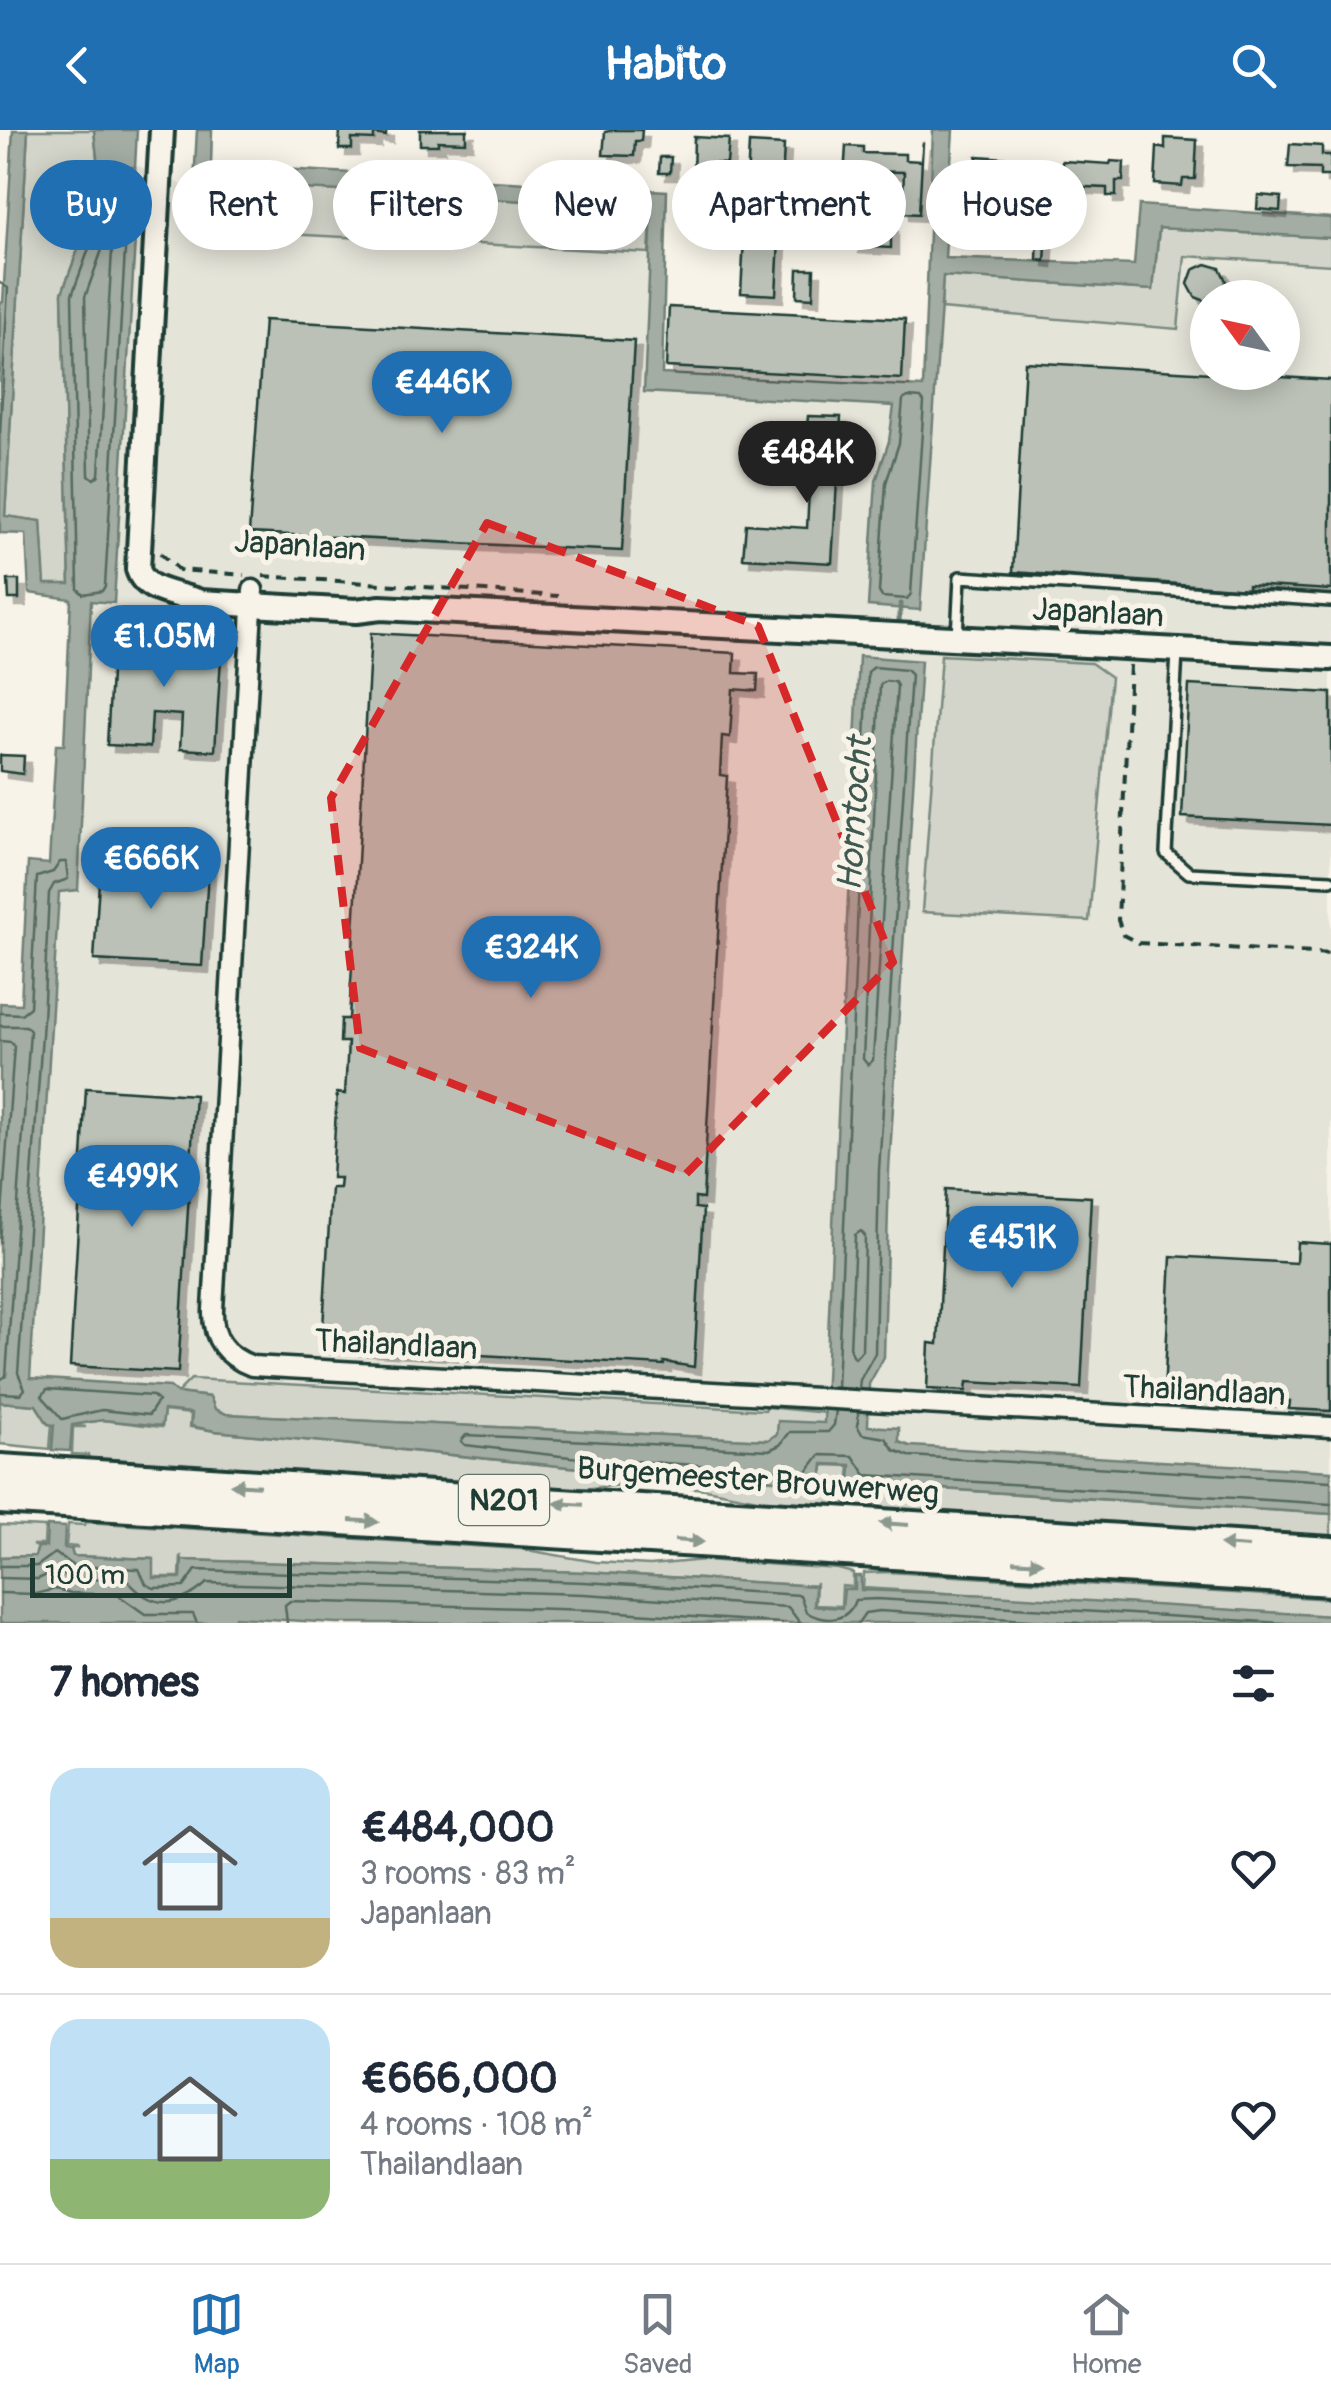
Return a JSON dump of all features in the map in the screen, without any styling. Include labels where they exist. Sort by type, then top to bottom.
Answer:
[{"type":"highway","name":"Burgemeester Brouwerweg","points":[[6,1469],[1331,1553]]},
{"type":"highway","name":"Burgemeester Brouwerweg","points":[[0,1498],[1331,1580]]},
{"type":"highway","name":"N201","points":[[0,1511],[58,1502]]},
{"type":"street","name":"Japanlaan","points":[[162,130],[138,570],[140,578],[154,588],[200,602],[253,598],[356,611],[382,608],[1331,658]]},
{"type":"street","name":"Thailandlaan","points":[[253,598],[213,1310],[213,1326],[221,1347],[239,1361],[252,1366],[870,1404],[1331,1428]]},
{"type":"lane","points":[[957,638],[960,577],[1331,601]]},
{"type":"lane","points":[[1178,650],[1166,852],[1190,873],[1331,880]]},
{"type":"path","name":"Japanlaan","points":[[158,550],[178,570],[575,596]]},
{"type":"highlighted area","points":[[487,523],[758,626],[893,962],[686,1174],[360,1048],[331,798]]},
{"type":"shaded area","points":[[28,130],[94,130],[97,160],[30,160],[30,250],[78,250],[62,293],[70,585],[44,584],[41,521],[5,516]]},
{"type":"shaded area","points":[[152,172],[172,181],[172,250],[313,250],[313,207],[333,208],[333,250],[498,250],[498,221],[518,223],[518,250],[652,250],[652,234],[657,234],[651,382],[932,395],[939,268],[1142,281],[1149,224],[1331,230],[1331,1490],[415,1439],[187,1401],[8,1383],[108,250],[152,250]]},
{"type":"shaded area","points":[[313,189],[333,190],[333,236],[313,235]]},
{"type":"shaded area","points":[[498,199],[518,200],[518,246],[498,245]]},
{"type":"shaded area","points":[[1159,228],[1331,238],[1331,265],[1185,256],[1178,329],[941,309],[943,276],[1153,290]]},
{"type":"shaded area","points":[[592,250],[649,250],[649,253]]},
{"type":"shaded area","points":[[941,655],[1091,663],[1111,677],[1089,921],[922,912]]},
{"type":"shaded area","points":[[191,1379],[826,1413],[824,1423],[777,1434],[768,1440],[226,1414],[215,1409],[210,1397],[177,1393]]},
{"type":"shaded area","points":[[0,1402],[36,1405],[48,1424],[52,1424],[50,1449],[0,1444]]},
{"type":"shaded area","points":[[164,1411],[191,1414],[190,1427],[215,1431],[569,1467],[822,1483],[824,1465],[850,1466],[848,1487],[859,1486],[858,1503],[762,1500],[643,1483],[582,1489],[72,1454],[73,1427],[86,1427],[72,1425],[103,1420],[162,1427]]},
{"type":"shaded area","points":[[869,1486],[1331,1514],[1331,1536],[881,1508],[868,1504]]},
{"type":"shaded area","points":[[68,1524],[521,1549],[596,1562],[650,1565],[705,1560],[838,1569],[853,1573],[853,1587],[842,1586],[841,1606],[815,1605],[816,1582],[815,1586],[585,1572],[182,1560],[181,1555],[180,1577],[154,1577],[154,1559],[73,1556],[71,1549],[78,1547],[66,1546]]},
{"type":"shaded area","points":[[0,1525],[45,1527],[44,1545],[32,1545],[38,1547],[35,1556],[0,1557]]},
{"type":"shaded area","points":[[864,1573],[1331,1599],[1331,1616],[863,1588]]},
{"type":"water","points":[[13,130],[28,130],[5,516],[41,521],[45,584],[70,584],[62,293],[78,250],[134,250],[114,603],[91,601],[78,890],[59,892],[30,1378],[170,1387],[177,1393],[210,1397],[215,1409],[226,1414],[768,1440],[777,1434],[778,1421],[824,1423],[859,656],[921,661],[889,1171],[884,1357],[869,1384],[868,1426],[899,1428],[899,1442],[910,1446],[1331,1471],[1331,1514],[868,1484],[866,1500],[860,1500],[861,1484],[850,1483],[851,1465],[823,1464],[821,1483],[569,1467],[215,1431],[191,1426],[192,1413],[164,1410],[162,1426],[103,1420],[72,1425],[70,1451],[52,1450],[54,1425],[48,1424],[36,1405],[0,1402],[0,1003],[21,1004],[28,862],[49,864],[56,745],[64,745],[71,599],[29,593],[26,534],[0,533],[3,302]]},
{"type":"water","points":[[94,130],[137,130],[135,160],[97,160]]},
{"type":"water","points":[[197,130],[212,130],[211,160],[195,160]]},
{"type":"water","points":[[933,130],[953,130],[951,160],[932,160]]},
{"type":"water","points":[[313,171],[333,172],[333,191],[313,189]]},
{"type":"water","points":[[498,181],[518,183],[518,201],[498,200]]},
{"type":"water","points":[[652,190],[667,191],[662,374],[923,387],[928,250],[946,250],[945,258],[1134,265],[1139,205],[1331,218],[1331,238],[1159,228],[1153,290],[943,276],[920,610],[868,606],[876,481],[889,441],[894,406],[644,392]]},
{"type":"water","points":[[47,1526],[65,1527],[64,1548],[71,1549],[73,1556],[153,1559],[153,1578],[181,1578],[182,1560],[585,1572],[815,1586],[814,1606],[842,1608],[844,1589],[855,1589],[855,1576],[861,1576],[861,1590],[1331,1616],[1331,1623],[336,1623],[235,1617],[234,1623],[0,1623],[0,1557],[35,1556],[38,1547],[46,1547]]},
{"type":"building","points":[[340,130],[386,130],[386,136],[374,134],[374,140],[352,139],[352,149],[339,149]]},
{"type":"building","points":[[420,130],[466,130],[466,142],[420,145]]},
{"type":"building","points":[[642,130],[641,141],[635,141],[634,156],[603,155],[605,132]]},
{"type":"building","points":[[694,137],[729,139],[727,160],[693,160]]},
{"type":"building","points":[[1165,138],[1197,140],[1195,179],[1183,179],[1182,186],[1155,184],[1157,147],[1165,149]]},
{"type":"building","points":[[923,142],[919,214],[906,213],[906,160],[921,161]]},
{"type":"building","points":[[749,143],[784,145],[783,160],[748,160]]},
{"type":"building","points":[[1290,144],[1322,146],[1322,155],[1331,155],[1330,176],[1320,176],[1320,168],[1288,167]]},
{"type":"building","points":[[846,146],[863,147],[863,153],[905,154],[905,160],[845,160]]},
{"type":"building","points":[[977,156],[1019,159],[1019,160],[977,160]]},
{"type":"building","points":[[660,157],[671,157],[670,173],[659,173]]},
{"type":"building","points":[[1124,162],[1123,181],[1116,181],[1116,196],[1107,196],[1107,188],[1087,187],[1087,163]]},
{"type":"building","points":[[1258,195],[1281,197],[1280,211],[1257,209]]},
{"type":"building","points":[[743,250],[778,250],[776,295],[741,293]]},
{"type":"building","points":[[1037,250],[1046,250],[1045,261],[1037,260]]},
{"type":"building","points":[[1206,264],[1220,268],[1226,280],[1190,280],[1190,288],[1188,284],[1193,270]]},
{"type":"building","points":[[798,269],[814,269],[813,298],[797,297]]},
{"type":"building","points":[[669,307],[905,319],[902,379],[666,367]]},
{"type":"building","points":[[264,320],[634,341],[622,551],[249,533]]},
{"type":"building","points":[[1025,362],[1190,372],[1190,390],[1300,390],[1300,378],[1331,380],[1331,590],[1248,585],[1248,589],[1013,572]]},
{"type":"building","points":[[808,416],[841,417],[832,563],[743,558],[746,524],[807,528],[812,437],[806,437]]},
{"type":"building","points":[[8,580],[19,580],[19,599],[9,599]]},
{"type":"building","points":[[371,633],[735,653],[734,673],[758,674],[757,691],[733,689],[730,737],[722,736],[720,775],[727,776],[703,1199],[695,1198],[695,1208],[703,1209],[694,1367],[664,1362],[322,1346],[331,1188],[339,1188],[340,1178],[332,1178],[337,1093],[345,1094],[348,1042],[340,1042],[341,1019],[349,1019]]},
{"type":"building","points":[[113,636],[222,642],[215,751],[180,749],[182,715],[152,713],[150,747],[107,745]]},
{"type":"building","points":[[1189,685],[1331,693],[1331,825],[1182,817]]},
{"type":"building","points":[[0,755],[24,756],[23,774],[0,771]]},
{"type":"building","points":[[101,850],[144,853],[142,887],[172,889],[174,855],[209,857],[202,966],[94,960]]},
{"type":"building","points":[[86,1088],[195,1095],[178,1372],[70,1366]]},
{"type":"building","points":[[946,1189],[1091,1197],[1081,1388],[967,1382],[966,1391],[927,1389],[929,1343],[938,1344]]},
{"type":"building","points":[[1297,1242],[1331,1244],[1331,1411],[1289,1409],[1290,1401],[1164,1394],[1171,1256],[1296,1263]]},
{"type":"waterway","name":"Horntocht","points":[[898,628],[901,604]]}]
